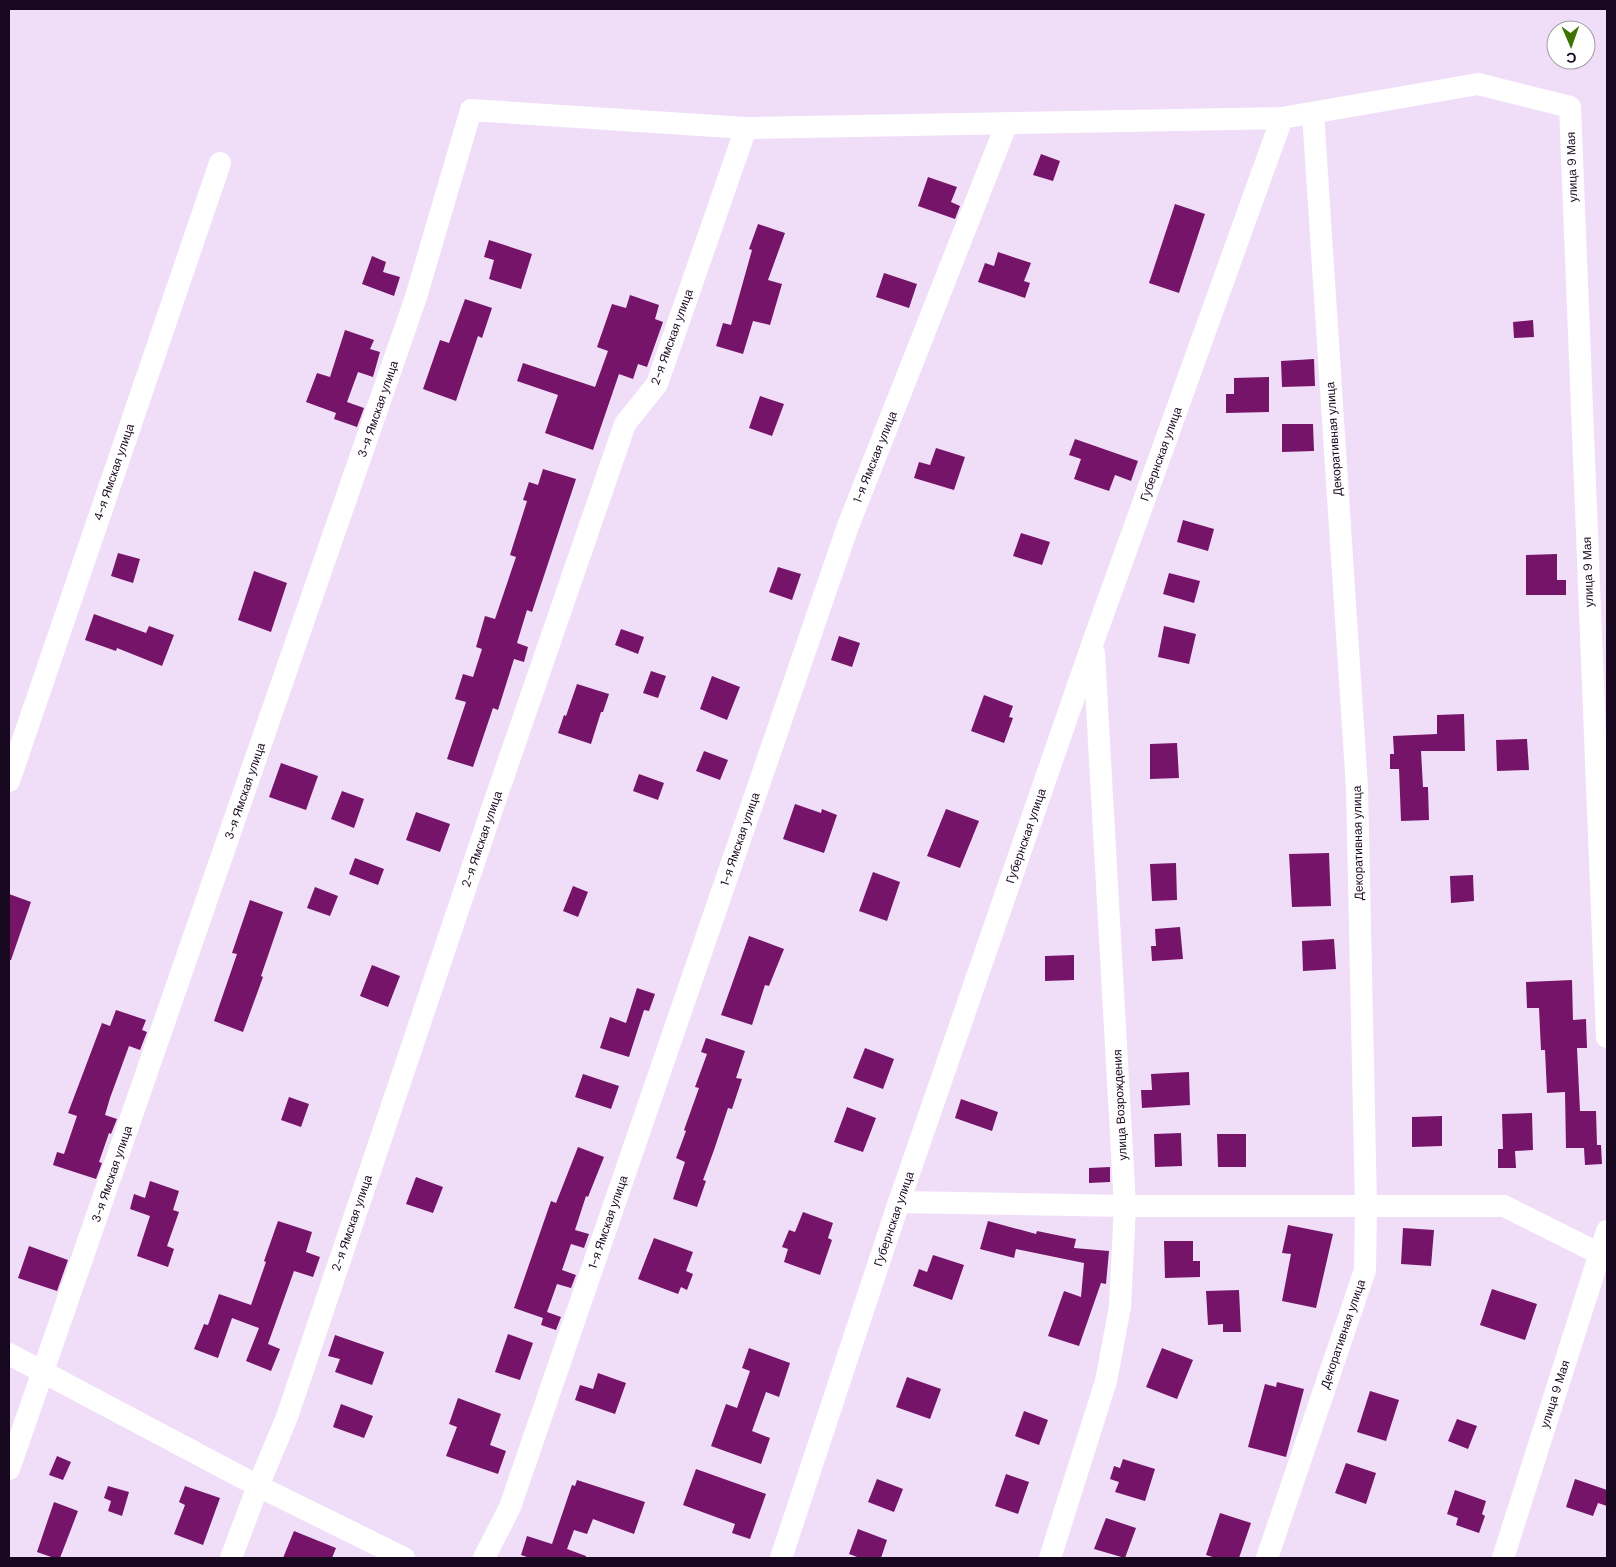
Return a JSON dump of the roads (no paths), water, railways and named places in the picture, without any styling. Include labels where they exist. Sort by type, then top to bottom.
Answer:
[{"type":"street","name":"улица 9 Мая","points":[[1313,113],[1478,84],[1570,107],[1607,1037]]},
{"type":"street","name":"3-я Ямская улица","points":[[9,1470],[416,297],[471,110],[746,128]]},
{"type":"street","points":[[746,128],[1282,118],[1313,113]]},
{"type":"street","name":"Декоративная улица","points":[[1267,1558],[1365,1270],[1366,1205],[1357,788],[1313,113]]},
{"type":"street","name":"Губернская улица","points":[[781,1558],[899,1202],[1093,642],[1282,118]]},
{"type":"street","name":"1-я Ямская улица","points":[[484,1558],[510,1507],[848,526],[1007,123]]},
{"type":"street","name":"2-я Ямская улица","points":[[231,1558],[287,1417],[490,815],[625,424],[657,384],[746,128]]},
{"type":"street","name":"4-я Ямская улица","points":[[9,781],[220,164]]},
{"type":"street","name":"улица Возрождения","points":[[1050,1558],[1106,1381],[1120,1307],[1125,1206],[1093,642]]},
{"type":"street","points":[[899,1202],[1125,1206],[1504,1206],[1600,1254]]},
{"type":"street","name":"улица 9 Мая","points":[[1503,1558],[1607,1231]]},
{"type":"street","points":[[9,1354],[258,1486],[404,1558]]}]
